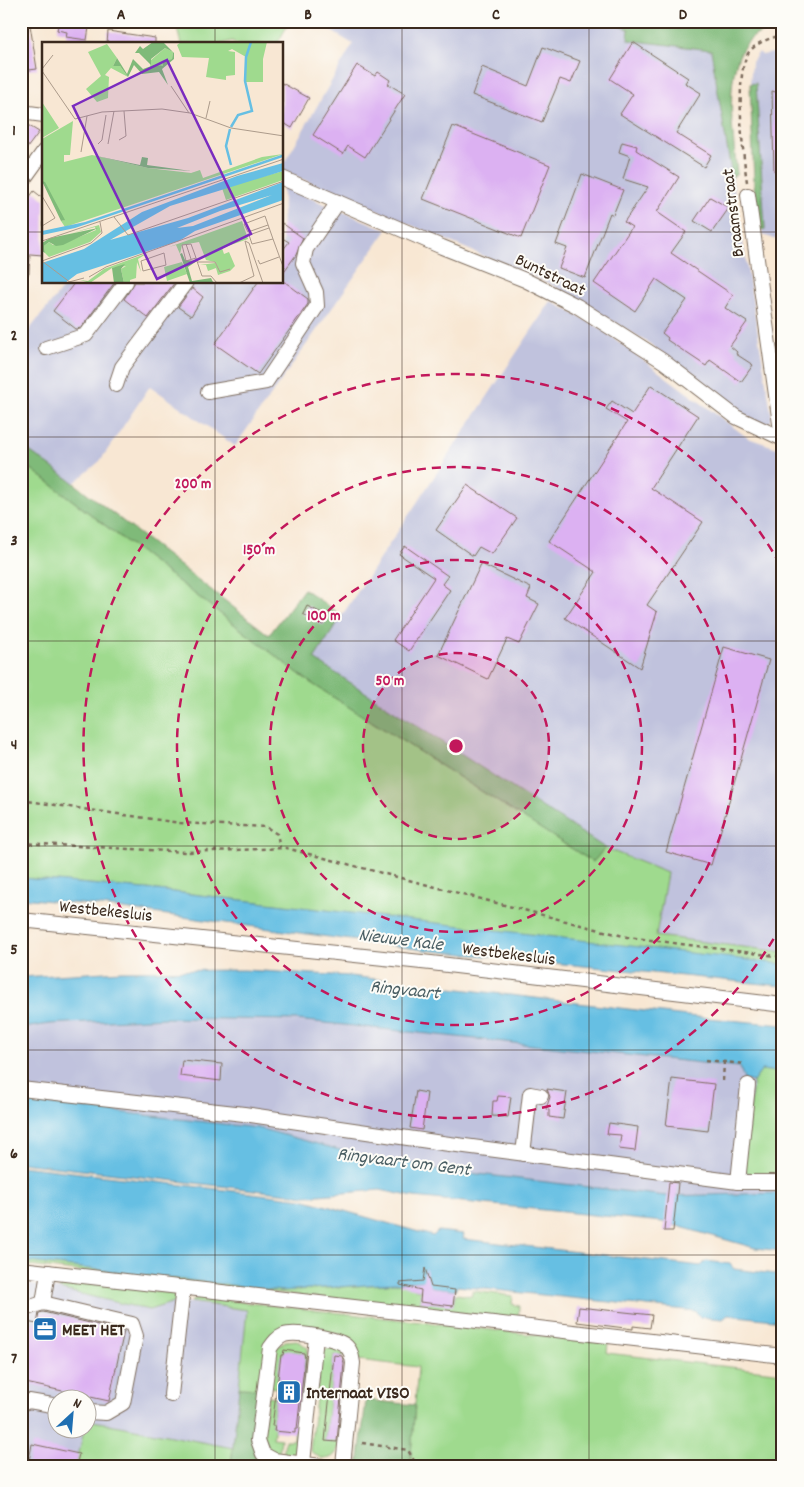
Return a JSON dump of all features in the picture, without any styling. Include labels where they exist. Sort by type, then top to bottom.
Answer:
[{"type":"street","points":[[21,112],[42,115]]},
{"type":"street","points":[[21,183],[42,154]]},
{"type":"street","name":"Buntstraat","points":[[284,179],[525,280],[577,306],[663,361],[736,417],[782,439]]},
{"type":"street","name":"Braamstraat","points":[[748,195],[782,439]]},
{"type":"street","points":[[208,392],[266,382],[317,306],[316,292],[303,263],[306,249],[338,202]]},
{"type":"street","points":[[46,348],[86,335],[124,284]]},
{"type":"street","points":[[116,384],[122,367],[184,284]]},
{"type":"street","name":"Westbekesluis","points":[[21,920],[431,963],[783,1005]]},
{"type":"street","points":[[738,1182],[748,1084]]},
{"type":"street","points":[[21,1089],[244,1114],[523,1154],[738,1182],[783,1182]]},
{"type":"street","points":[[523,1154],[529,1100]]},
{"type":"street","points":[[21,1269],[783,1356]]},
{"type":"street","points":[[43,1303],[48,1272]]},
{"type":"street","points":[[171,1395],[183,1287]]},
{"type":"street","points":[[21,1310],[43,1303],[132,1324],[136,1336],[123,1403],[106,1414],[98,1413]]},
{"type":"street","points":[[321,1466],[274,1460],[263,1454],[258,1440],[270,1348],[276,1340],[285,1334],[332,1339],[345,1345],[352,1354],[353,1362],[343,1466]]},
{"type":"street","points":[[302,1463],[316,1337]]},
{"type":"street","points":[[21,1404],[30,1401],[48,1404]]},
{"type":"path","name":"Braamstraat","points":[[748,195],[741,72],[745,60],[757,45],[769,38],[783,34]]},
{"type":"path","points":[[21,800],[180,823],[266,827],[277,834],[280,847]]},
{"type":"path","points":[[21,843],[186,852],[280,847],[627,937],[783,957]]},
{"type":"path","points":[[706,1060],[744,1064]]},
{"type":"path","points":[[723,1081],[724,1062]]},
{"type":"path","points":[[362,1443],[408,1450],[417,1466]]},
{"type":"shaded area","points":[[314,21],[604,21],[629,29],[628,40],[711,50],[772,418],[770,423],[762,424],[744,415],[646,341],[550,284],[284,171],[284,163],[353,44]]},
{"type":"shaded area","points":[[783,51],[783,242],[763,235],[756,84],[750,84],[752,62],[759,52],[762,55]]},
{"type":"shaded area","points":[[284,187],[387,230],[235,446],[150,386],[100,461],[74,483],[21,445],[21,340],[66,284],[284,284]]},
{"type":"shaded area","points":[[551,301],[600,328],[748,438],[783,450],[783,952],[655,936],[667,873],[605,848],[313,659]]},
{"type":"shaded area","points":[[165,1018],[297,1020],[337,1023],[740,1067],[744,1080],[762,1070],[783,1073],[783,1193],[666,1196],[418,1167],[418,1164],[385,1162],[258,1128],[21,1101],[21,1036],[24,1028],[49,1024]]},
{"type":"shaded area","points":[[21,1283],[88,1295],[149,1310],[177,1301],[247,1310],[233,1448],[98,1422],[98,1390],[48,1390],[48,1440],[82,1440],[76,1466],[21,1466]]},
{"type":"shaded area","points":[[783,1397],[783,1466],[775,1466]]},
{"type":"green space","points":[[175,21],[290,21],[278,42],[180,42]]},
{"type":"green space","points":[[604,21],[753,21],[762,27],[776,25],[775,21],[783,21],[783,28],[760,33],[747,43],[738,58],[733,76],[732,97],[733,139],[737,174],[732,177],[711,50],[628,40],[629,29]]},
{"type":"green space","points":[[756,83],[765,229],[756,231],[750,84]]},
{"type":"green space","points":[[21,445],[74,483],[269,635],[304,589],[342,616],[314,659],[605,848],[593,862],[311,683],[21,461]]},
{"type":"green space","points":[[21,461],[311,683],[593,862],[605,848],[667,873],[656,936],[783,952],[783,965],[157,890],[21,878]]},
{"type":"green space","points":[[762,1070],[783,1073],[783,1178],[755,1175],[746,1172],[744,1165],[753,1082]]},
{"type":"green space","points":[[21,1261],[281,1291],[415,1282],[415,1289],[421,1290],[420,1302],[453,1305],[455,1294],[472,1296],[472,1291],[513,1296],[512,1304],[519,1306],[518,1319],[21,1265]]},
{"type":"green space","points":[[63,1282],[89,1283],[173,1293],[177,1301],[149,1310],[59,1289]]},
{"type":"green space","points":[[198,1297],[608,1343],[607,1353],[783,1373],[783,1397],[775,1466],[410,1466],[418,1367],[358,1360],[351,1342],[340,1334],[284,1330],[260,1389],[239,1388],[247,1310],[191,1302]]},
{"type":"green space","points":[[297,1340],[308,1348],[298,1449],[292,1456],[283,1456],[285,1440],[294,1440],[295,1429],[297,1429],[301,1401],[298,1400],[302,1391],[305,1359],[303,1358],[304,1353],[284,1351],[281,1356],[277,1388],[269,1387],[273,1351],[285,1341]]},
{"type":"green space","points":[[339,1348],[347,1356],[334,1355],[325,1440],[340,1441],[335,1455],[322,1459],[310,1451],[321,1354],[327,1349]]},
{"type":"green space","points":[[239,1388],[260,1389],[255,1449],[271,1466],[231,1466]]},
{"type":"green space","points":[[268,1396],[276,1397],[272,1425],[275,1426],[273,1438],[281,1439],[279,1456],[267,1446],[265,1439],[264,1430]]},
{"type":"green space","points":[[366,1400],[415,1405],[410,1466],[358,1466]]},
{"type":"green space","points":[[98,1422],[233,1448],[231,1466],[76,1466],[82,1440],[98,1440]]},
{"type":"water","name":"Nieuwe Kale","points":[[21,878],[157,890],[783,964],[783,986],[424,950],[102,906],[21,898]]},
{"type":"water","name":"Ringvaart","points":[[244,970],[350,976],[687,1016],[783,1025],[783,1073],[762,1070],[753,1082],[744,1080],[740,1067],[297,1020],[165,1018],[49,1024],[24,1028],[21,1036],[21,977],[122,971]]},
{"type":"water","points":[[21,1101],[258,1128],[385,1162],[418,1164],[418,1167],[666,1196],[783,1193],[783,1251],[755,1248],[663,1222],[414,1197],[380,1190],[306,1196],[21,1163]]},
{"type":"water","points":[[21,1166],[302,1199],[433,1236],[438,1231],[464,1234],[463,1239],[701,1266],[706,1261],[730,1264],[734,1269],[783,1275],[783,1321],[728,1315],[723,1319],[699,1317],[695,1311],[457,1286],[455,1290],[431,1287],[424,1281],[281,1291],[21,1261]]},
{"type":"building","points":[[59,21],[90,21],[87,40],[66,37],[67,32],[57,30]]},
{"type":"building","points":[[30,25],[37,69],[21,71],[21,26]]},
{"type":"building","points":[[108,31],[155,38],[155,42],[107,42]]},
{"type":"building","points":[[633,42],[688,78],[685,83],[701,93],[676,133],[711,155],[704,167],[620,114],[633,94],[610,79]]},
{"type":"building","points":[[543,47],[580,61],[571,83],[560,79],[542,122],[472,95],[482,67],[528,86]]},
{"type":"building","points":[[357,65],[375,76],[378,72],[390,80],[388,84],[405,94],[365,157],[348,146],[343,154],[313,135]]},
{"type":"building","points":[[284,84],[309,98],[292,128],[284,123]]},
{"type":"building","points":[[772,91],[783,94],[783,170],[774,171]]},
{"type":"building","points":[[21,121],[39,132],[21,156]]},
{"type":"building","points":[[453,126],[550,165],[521,238],[423,199]]},
{"type":"building","points":[[622,142],[637,146],[636,150],[679,177],[657,212],[686,232],[671,253],[733,295],[725,308],[747,322],[730,346],[737,352],[736,354],[753,365],[741,382],[710,360],[706,366],[667,340],[668,338],[662,333],[687,300],[656,279],[635,311],[594,283],[632,227],[624,222],[648,187],[623,179],[630,156],[619,152]]},
{"type":"building","points":[[582,174],[623,190],[613,215],[610,213],[585,278],[559,268],[567,248],[556,244]]},
{"type":"building","points":[[34,191],[42,197],[42,255],[30,254],[29,274],[21,274],[21,209]]},
{"type":"building","points":[[710,197],[729,208],[712,232],[694,221]]},
{"type":"building","points":[[284,224],[303,238],[296,255],[284,271],[284,248],[289,242],[284,239]]},
{"type":"building","points":[[285,282],[308,299],[308,304],[258,374],[215,344],[257,284],[284,284]]},
{"type":"building","points":[[73,284],[114,284],[81,328],[76,329],[53,311]]},
{"type":"building","points":[[134,284],[174,284],[148,318],[124,299]]},
{"type":"building","points":[[192,288],[203,297],[191,316],[178,307]]},
{"type":"building","points":[[651,385],[698,416],[651,488],[703,522],[647,605],[657,612],[640,668],[565,618],[596,572],[549,541],[627,422],[606,409],[612,401],[632,414]]},
{"type":"building","points":[[467,485],[517,518],[492,554],[479,547],[473,556],[436,530]]},
{"type":"building","points":[[405,546],[448,576],[442,584],[450,590],[409,651],[393,640],[434,578],[399,554]]},
{"type":"building","points":[[481,564],[531,588],[527,598],[539,604],[519,644],[507,639],[488,679],[438,655]]},
{"type":"building","points":[[307,606],[328,616],[323,625],[303,614]]},
{"type":"building","points":[[724,647],[769,660],[711,865],[666,852]]},
{"type":"building","points":[[182,1060],[222,1064],[221,1081],[180,1076]]},
{"type":"building","points":[[672,1079],[714,1084],[708,1131],[666,1126]]},
{"type":"building","points":[[547,1089],[567,1092],[563,1119],[549,1117],[549,1110],[546,1109],[550,1097]]},
{"type":"building","points":[[416,1091],[427,1093],[422,1130],[410,1128]]},
{"type":"building","points":[[498,1096],[511,1097],[508,1117],[492,1116],[493,1101],[497,1101]]},
{"type":"building","points":[[609,1123],[638,1127],[635,1151],[619,1149],[621,1135],[607,1134]]},
{"type":"building","points":[[669,1182],[678,1183],[673,1231],[664,1231]]},
{"type":"building","points":[[425,1268],[431,1287],[455,1290],[453,1306],[420,1302],[421,1290],[400,1285],[400,1283],[423,1281]]},
{"type":"building","points":[[579,1307],[652,1315],[650,1328],[633,1326],[633,1329],[577,1322]]},
{"type":"building","points":[[43,1312],[124,1331],[109,1401],[98,1399],[98,1390],[58,1390],[21,1382],[21,1321],[37,1324],[39,1313]]},
{"type":"building","name":"Internaat VISO","points":[[284,1350],[304,1353],[305,1358],[295,1433],[274,1431],[275,1426],[272,1426],[281,1355],[283,1355]]},
{"type":"building","points":[[334,1355],[342,1356],[344,1363],[337,1442],[325,1441]]},
{"type":"building","points":[[32,1444],[79,1454],[76,1466],[28,1466]]},
{"type":"place","name":"MEET HET","points":[[45,1329]]},
{"type":"place","name":"Internaat VISO","points":[[289,1392]]},
{"type":"water label","name":"Ringvaart om Gent","points":[[404,1160]]}]
